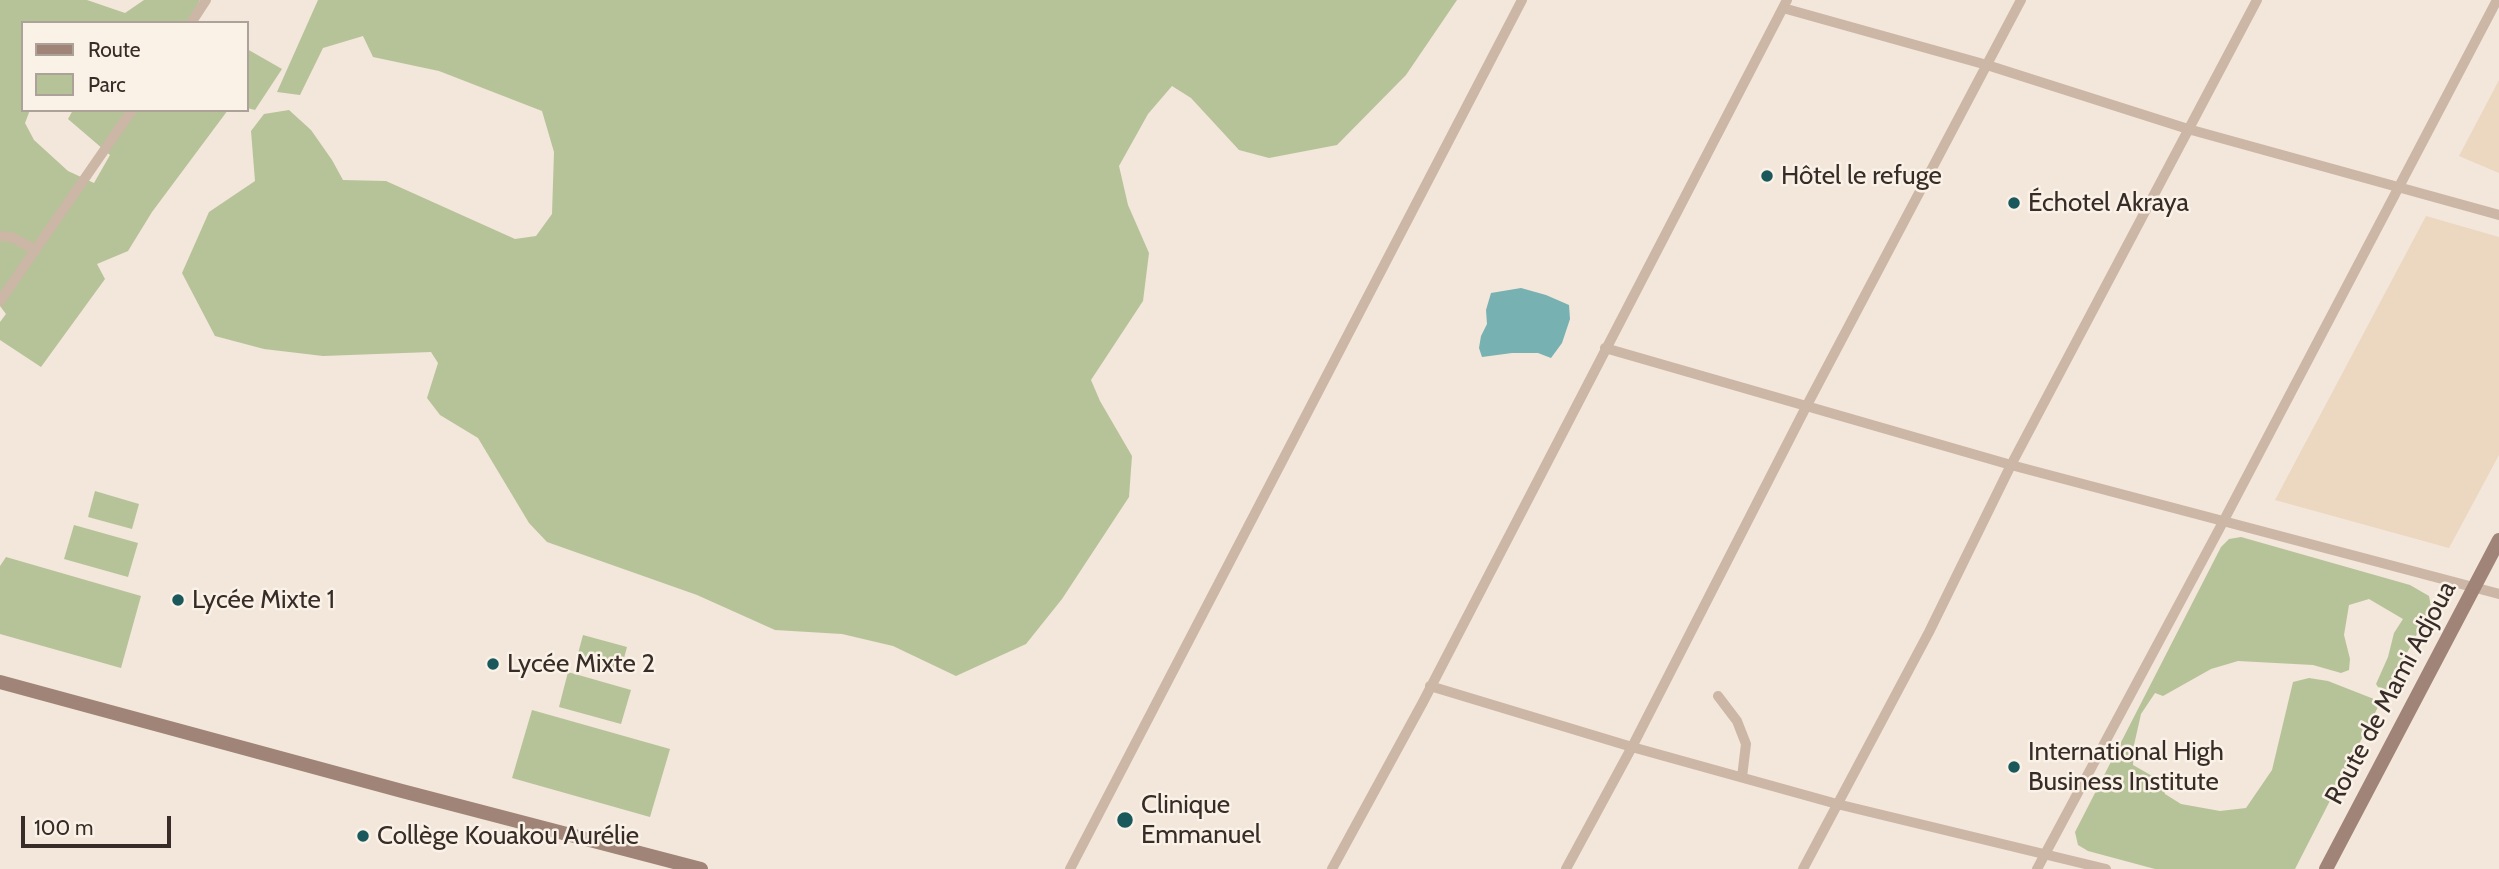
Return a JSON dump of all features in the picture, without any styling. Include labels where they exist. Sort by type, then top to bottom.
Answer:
[{"type":"street","points":[[192,21],[206,0]]},
{"type":"street","points":[[1070,869],[1522,0]]},
{"type":"street","points":[[1566,869],[2021,0]]},
{"type":"street","points":[[1803,869],[1929,632],[2011,465],[2257,0]]},
{"type":"street","points":[[2037,869],[2497,0]]},
{"type":"street","points":[[1332,869],[1785,4],[2188,129],[2499,215]]},
{"type":"street","points":[[0,302],[131,112]]},
{"type":"street","points":[[0,236],[11,237],[36,250]]},
{"type":"street","points":[[1605,348],[2011,465],[2499,594]]},
{"type":"street","name":"Route de Mami Adjoua","points":[[2326,869],[2499,540]]},
{"type":"street","points":[[0,682],[701,869]]},
{"type":"street","points":[[1430,686],[1632,747],[1837,804],[2106,869]]},
{"type":"street","points":[[1718,695],[1737,721],[1746,744],[1742,778]]},
{"type":"green space","points":[[0,0],[87,0],[125,13],[144,0],[200,0],[189,21],[21,21],[21,112],[29,112],[25,123],[34,140],[68,171],[94,183],[110,155],[68,119],[72,112],[227,112],[152,212],[128,251],[97,264],[105,279],[41,367],[0,340],[0,322],[6,314],[0,306]]},
{"type":"green space","points":[[318,0],[1457,0],[1406,75],[1337,145],[1269,158],[1239,150],[1191,98],[1172,86],[1148,114],[1119,166],[1128,205],[1149,253],[1143,301],[1091,380],[1132,456],[1129,497],[1062,599],[1026,644],[956,676],[893,646],[842,634],[775,630],[697,595],[547,542],[529,523],[478,438],[440,415],[427,398],[438,363],[431,352],[323,356],[264,349],[215,336],[182,273],[209,212],[255,181],[251,131],[264,114],[289,110],[311,130],[343,180],[386,181],[515,239],[536,236],[552,214],[554,152],[542,111],[439,71],[373,57],[363,36],[323,48],[300,95],[277,92]]},
{"type":"green space","points":[[248,50],[282,69],[255,110],[248,108]]},
{"type":"green space","points":[[95,491],[139,504],[132,529],[88,517]]},
{"type":"green space","points":[[74,525],[138,543],[128,577],[64,559]]},
{"type":"green space","points":[[2241,537],[2410,585],[2429,596],[2431,607],[2387,691],[2376,684],[2388,657],[2394,633],[2403,619],[2369,599],[2349,605],[2344,635],[2350,659],[2349,670],[2341,673],[2313,665],[2238,661],[2211,669],[2163,696],[2155,693],[2141,714],[2134,745],[2133,765],[2161,781],[2165,794],[2181,804],[2220,811],[2246,808],[2272,770],[2293,682],[2309,678],[2328,681],[2379,701],[2295,869],[2155,869],[2088,851],[2078,845],[2075,832],[2221,547],[2229,539]]},
{"type":"green space","points":[[6,557],[141,596],[121,668],[0,634],[0,566]]},
{"type":"green space","points":[[583,635],[627,647],[620,673],[576,661]]},
{"type":"green space","points":[[568,672],[631,690],[621,724],[559,707]]},
{"type":"green space","points":[[532,710],[670,749],[650,817],[512,778]]},
{"type":"shaded area","points":[[2499,80],[2499,173],[2459,156]]},
{"type":"shaded area","points":[[2426,216],[2499,237],[2499,455],[2449,548],[2275,500]]},
{"type":"water","points":[[1521,288],[1569,305],[1570,319],[1562,343],[1551,358],[1538,353],[1482,357],[1479,348],[1487,324],[1486,310],[1491,293]]},
{"type":"place","name":"Hôtel le refuge","points":[[1767,176]]},
{"type":"place","name":"Échotel Akraya","points":[[2014,203]]},
{"type":"place","name":"Lycée Mixte 1","points":[[178,600]]},
{"type":"place","name":"Lycée Mixte 2","points":[[493,664]]},
{"type":"place","name":"International High Business Institute","points":[[2014,767]]},
{"type":"place","name":"Clinique Emmanuel","points":[[1125,820]]},
{"type":"place","name":"Collège Kouakou Aurélie","points":[[363,836]]}]
